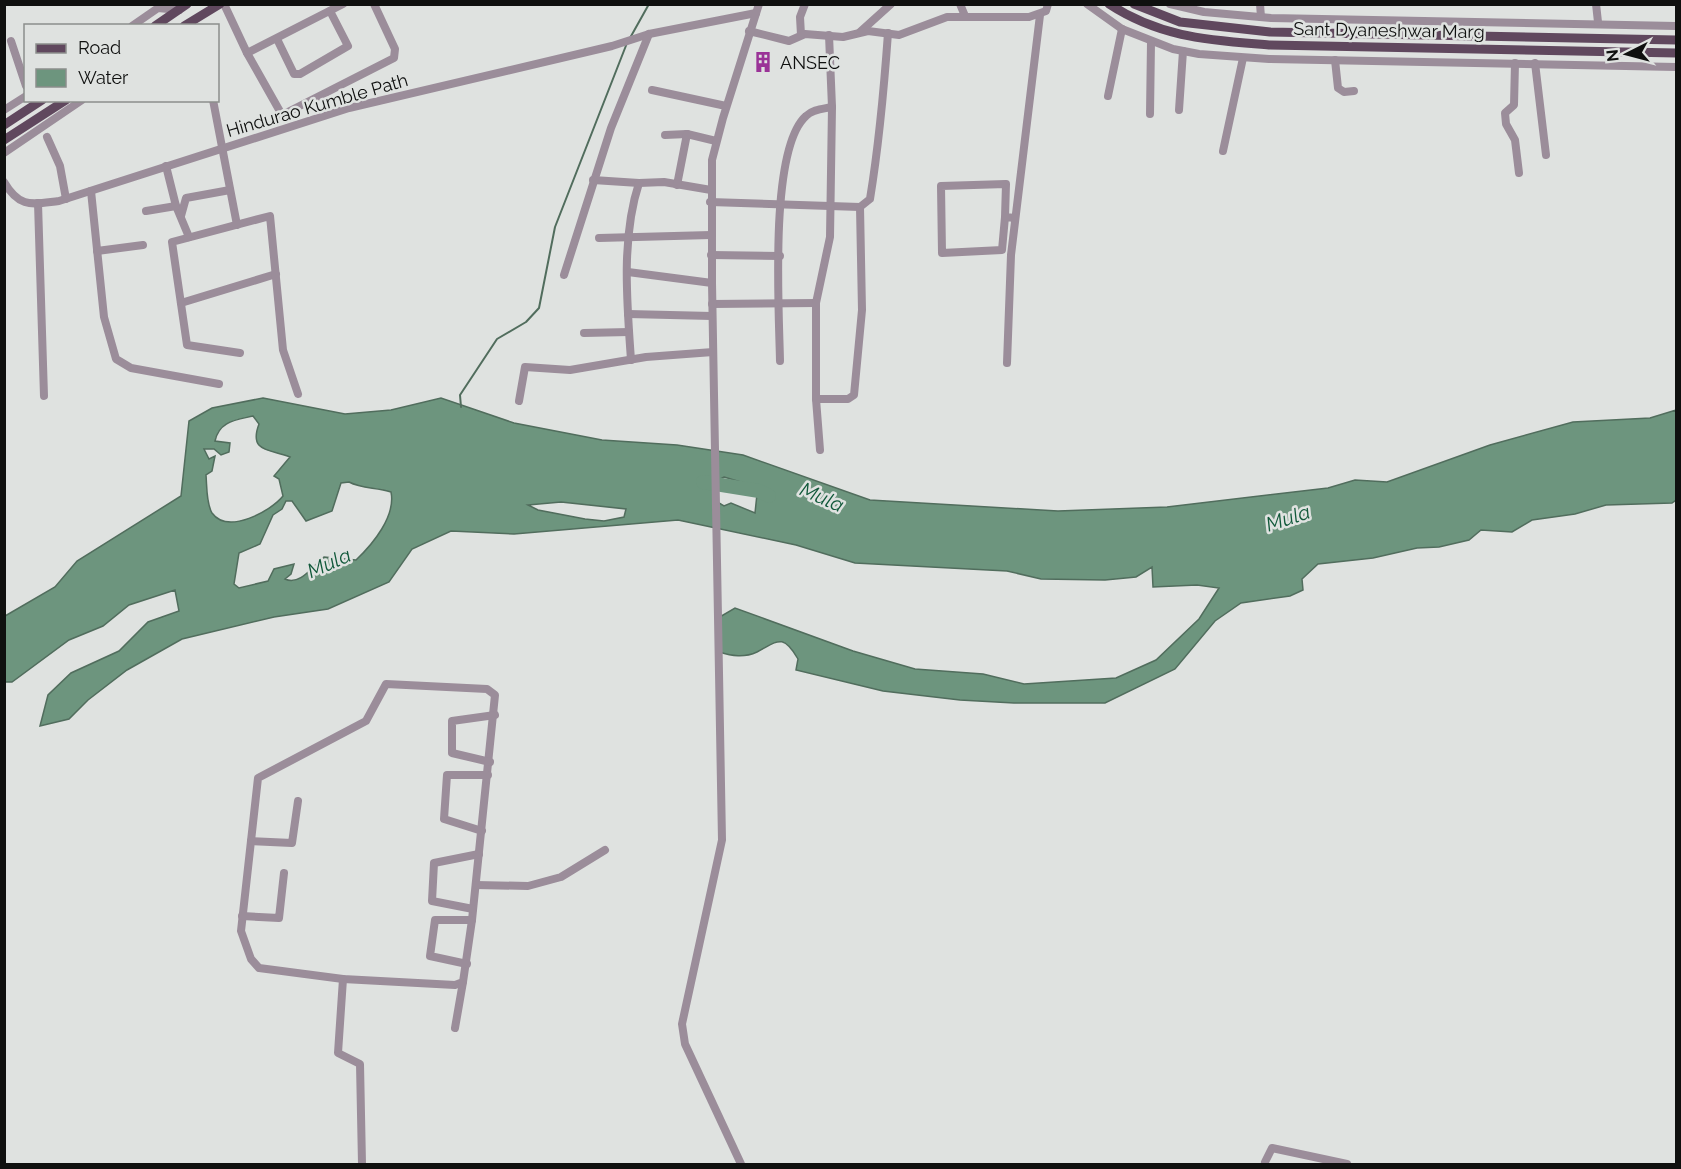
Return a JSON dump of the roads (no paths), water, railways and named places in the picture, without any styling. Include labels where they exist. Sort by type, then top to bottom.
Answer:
[{"type":"main road","points":[[186,24],[205,8],[222,4]]},
{"type":"main road","name":"Sant Dyaneshwar Marg","points":[[1109,4],[1129,16],[1177,35],[1242,43],[1677,53]]},
{"type":"main road","name":"Sant Dyaneshwar Marg","points":[[1134,4],[1180,22],[1270,32],[1677,40]]},
{"type":"main road","points":[[158,24],[182,6]]},
{"type":"main road","points":[[4,125],[39,102]]},
{"type":"main road","points":[[4,140],[63,102]]},
{"type":"street","points":[[222,4],[279,113],[285,114],[394,58],[395,49],[374,4]]},
{"type":"street","points":[[247,53],[344,4]]},
{"type":"street","points":[[741,1164],[685,1044],[682,1024],[722,840],[710,202],[716,141],[759,4]]},
{"type":"street","points":[[801,35],[800,17],[805,4]]},
{"type":"street","points":[[859,33],[891,4]]},
{"type":"street","points":[[960,4],[965,16]]},
{"type":"street","points":[[749,32],[784,41],[801,35],[843,37],[868,31],[904,34],[940,18],[1040,15],[1046,11],[1048,4]]},
{"type":"street","points":[[1087,4],[1122,29],[1151,42],[1183,51],[1243,58],[1677,67]]},
{"type":"street","points":[[1260,4],[1261,17]]},
{"type":"street","points":[[1596,4],[1598,22]]},
{"type":"street","points":[[1170,5],[1204,12],[1261,17],[1598,22],[1677,26]]},
{"type":"street","points":[[135,24],[158,8],[182,6]]},
{"type":"street","points":[[277,39],[294,74],[300,74],[346,49],[348,42],[330,11]]},
{"type":"street","name":"Hindurao Kumble Path","points":[[4,182],[15,198],[22,202],[38,203],[66,199],[349,108],[612,46],[649,34],[756,13]]},
{"type":"street","points":[[1007,363],[1015,218],[1040,15]]},
{"type":"street","points":[[1108,96],[1122,29]]},
{"type":"street","points":[[710,202],[860,207],[870,199],[884,100],[888,33]]},
{"type":"street","points":[[564,274],[611,128],[649,34]]},
{"type":"street","points":[[820,450],[816,399],[816,303],[830,237],[832,107],[829,35]]},
{"type":"street","points":[[11,41],[24,80]]},
{"type":"street","points":[[1150,114],[1151,42]]},
{"type":"street","points":[[1179,110],[1183,51]]},
{"type":"street","points":[[1223,151],[1243,58]]},
{"type":"street","points":[[1335,60],[1338,88],[1344,92],[1354,91]]},
{"type":"street","points":[[1515,63],[1514,105],[1505,113],[1506,124],[1515,140],[1519,173]]},
{"type":"street","points":[[1534,63],[1546,155]]},
{"type":"street","points":[[652,90],[726,106]]},
{"type":"street","points":[[4,110],[24,97]]},
{"type":"street","points":[[4,153],[79,102]]},
{"type":"street","points":[[213,102],[237,225]]},
{"type":"street","points":[[780,361],[780,206],[786,156],[792,138],[806,115],[832,107]]},
{"type":"street","points":[[665,135],[687,134],[716,141]]},
{"type":"street","points":[[677,185],[687,134]]},
{"type":"street","points":[[47,137],[60,166],[66,199]]},
{"type":"street","points":[[166,166],[176,206],[189,237]]},
{"type":"street","points":[[593,180],[664,182],[711,190]]},
{"type":"street","points":[[631,360],[627,272],[634,199],[639,183]]},
{"type":"street","points":[[1006,184],[1005,217],[1002,250],[942,253],[941,186],[1006,184]]},
{"type":"street","points":[[181,217],[186,198],[230,190]]},
{"type":"street","points":[[91,191],[104,317],[116,360],[131,368],[219,384]]},
{"type":"street","points":[[38,203],[44,396]]},
{"type":"street","points":[[146,211],[176,206]]},
{"type":"street","points":[[816,399],[848,399],[854,395],[862,310],[860,207]]},
{"type":"street","points":[[240,353],[188,345],[172,242],[270,216],[284,350],[298,394]]},
{"type":"street","points":[[1005,217],[1015,218]]},
{"type":"street","points":[[599,238],[630,239],[711,235]]},
{"type":"street","points":[[97,251],[143,246]]},
{"type":"street","points":[[711,255],[780,256]]},
{"type":"street","points":[[627,272],[712,283]]},
{"type":"street","points":[[181,303],[276,274]]},
{"type":"street","points":[[712,304],[816,303]]},
{"type":"street","points":[[628,314],[712,316]]},
{"type":"street","points":[[584,333],[629,332]]},
{"type":"street","points":[[519,401],[525,367],[570,370],[631,360],[713,352]]},
{"type":"street","points":[[455,1028],[467,964],[495,715],[495,695],[487,689],[386,684],[366,721],[258,778],[242,916],[241,931],[244,944],[251,959],[260,968],[343,979],[455,985],[463,982]]},
{"type":"street","points":[[490,762],[452,753],[452,721],[495,715]]},
{"type":"street","points":[[482,831],[444,819],[447,775],[488,775]]},
{"type":"street","points":[[251,841],[292,843],[298,801]]},
{"type":"street","points":[[476,885],[528,886],[561,877],[605,850]]},
{"type":"street","points":[[473,909],[432,901],[434,862],[479,854]]},
{"type":"street","points":[[242,916],[279,918],[284,873]]},
{"type":"street","points":[[467,964],[430,956],[435,920],[472,920]]},
{"type":"street","points":[[343,979],[338,1053],[360,1064],[362,1164]]},
{"type":"street","points":[[1265,1162],[1272,1148],[1347,1164]]},
{"type":"water","points":[[263,398],[345,414],[391,410],[441,398],[514,423],[602,440],[677,445],[743,455],[870,500],[1058,511],[1167,507],[1328,488],[1355,480],[1387,482],[1490,445],[1573,422],[1650,418],[1676,410],[1676,500],[1672,503],[1606,505],[1575,514],[1532,520],[1512,532],[1481,530],[1469,540],[1439,547],[1417,548],[1373,558],[1318,564],[1302,579],[1303,590],[1290,596],[1241,603],[1215,621],[1175,669],[1105,703],[1014,703],[960,700],[883,691],[796,670],[798,659],[784,642],[775,643],[743,656],[719,652],[718,618],[735,608],[853,651],[915,669],[983,674],[1024,684],[1116,678],[1156,660],[1199,619],[1219,588],[1197,585],[1153,587],[1152,567],[1136,577],[1105,580],[1041,579],[1007,571],[855,563],[796,545],[678,520],[514,534],[451,531],[412,549],[389,582],[328,609],[274,617],[182,639],[127,670],[88,700],[69,719],[40,726],[48,695],[71,673],[119,651],[148,622],[179,611],[175,590],[129,605],[103,626],[69,640],[12,682],[5,682],[5,616],[55,587],[77,561],[181,496],[189,421],[212,408]],"holes":[[[253,416],[259,424],[256,433],[259,445],[269,451],[290,457],[274,476],[279,479],[283,496],[259,514],[228,522],[219,519],[210,509],[206,475],[212,471],[215,456],[209,459],[204,449],[214,449],[221,455],[229,452],[230,443],[215,441],[220,429],[235,420]],[[724,477],[747,484],[757,494],[755,513],[731,503],[724,506],[714,500],[712,483]],[[349,482],[391,492],[392,501],[387,520],[376,538],[356,560],[324,557],[296,580],[285,579],[291,574],[294,564],[274,569],[268,581],[239,588],[234,584],[239,553],[260,544],[273,515],[282,509],[286,501],[292,501],[306,521],[332,511],[341,483]],[[561,502],[626,509],[624,517],[604,521],[538,510],[528,505]]]},
{"type":"waterway","points":[[630,38],[649,4]]},
{"type":"waterway","points":[[461,407],[460,395],[497,339],[526,322],[539,308],[555,227],[627,43]]},
{"type":"waterway","name":"Mula","points":[[703,482],[759,491],[769,496]]},
{"type":"place","name":"ANSEC","points":[[763,62]]}]
